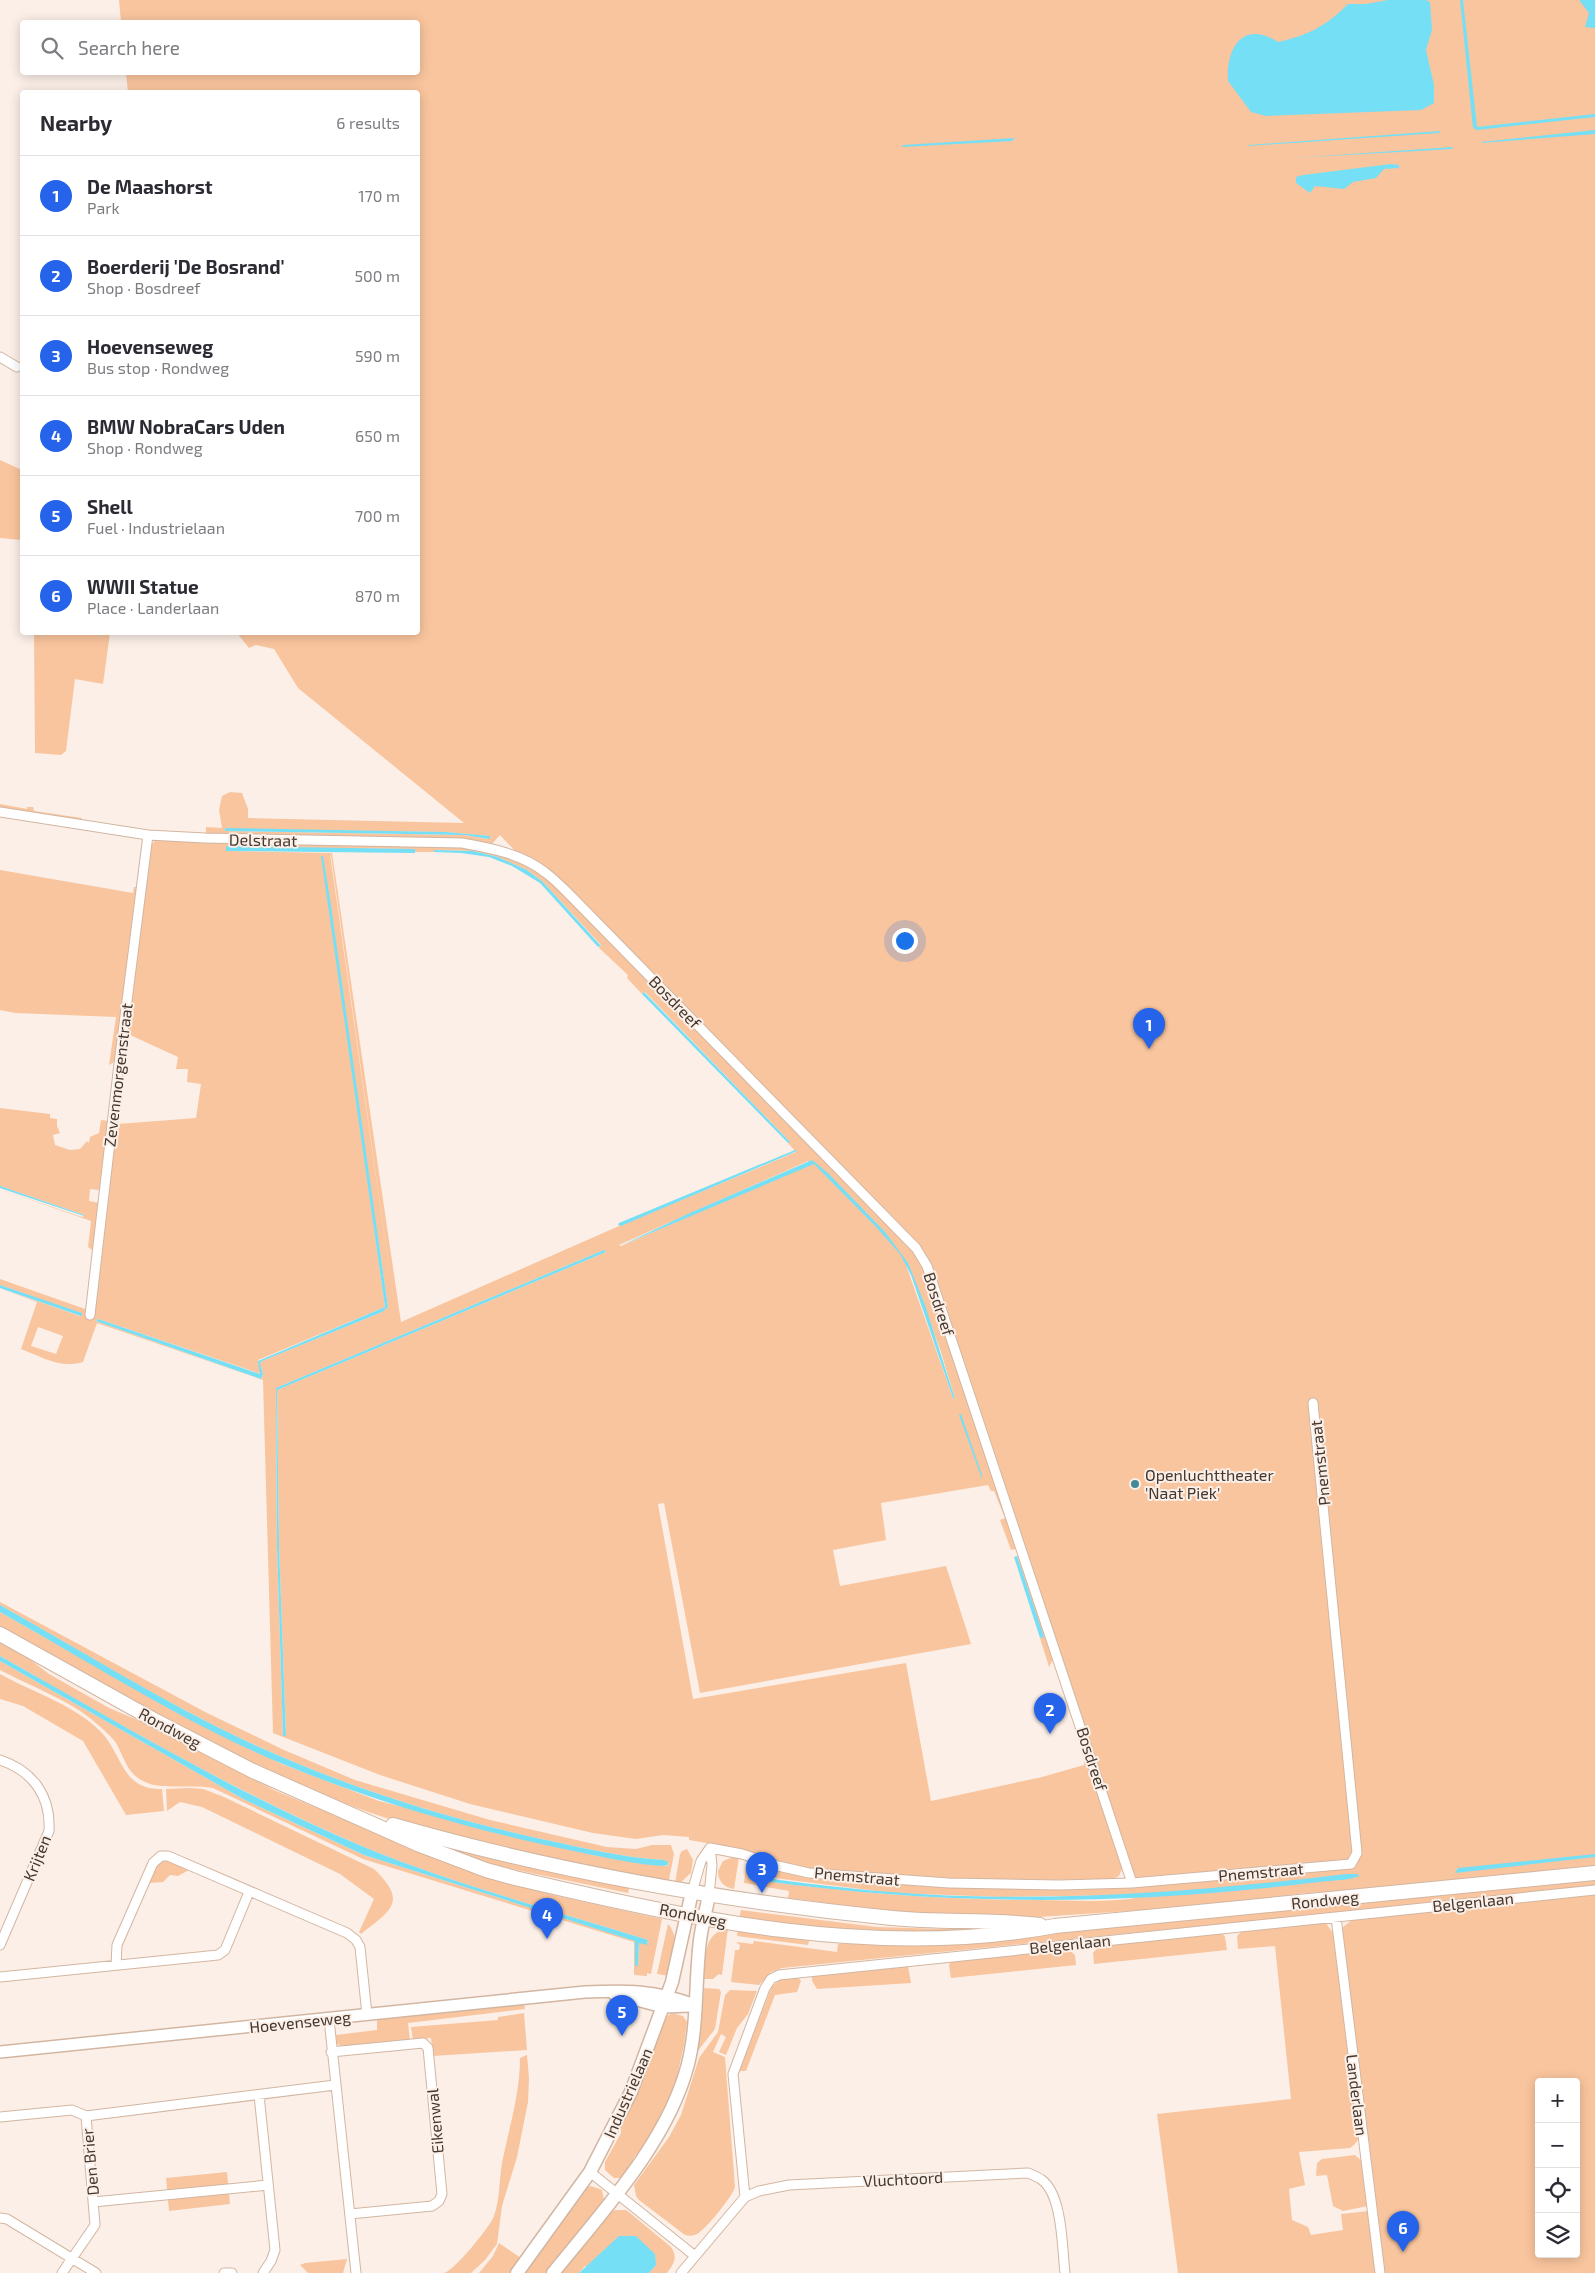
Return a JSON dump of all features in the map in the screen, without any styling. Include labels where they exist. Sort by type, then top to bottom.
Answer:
[{"type":"main road","name":"Rondweg","points":[[0,1634],[209,1749],[253,1771],[420,1845],[486,1870],[539,1884],[704,1917],[812,1933],[880,1940],[986,1936],[1022,1933],[1055,1926],[1595,1873]]},
{"type":"main road","name":"Rondweg","points":[[345,1811],[506,1856],[709,1895],[792,1908],[892,1918],[1055,1926]]},
{"type":"main road","name":"Industrielaan","points":[[517,2273],[590,2172],[631,2092],[668,1995],[692,1892]]},
{"type":"main road","points":[[553,2273],[618,2192],[668,2120],[682,2086],[688,2062],[696,2005],[700,1939],[709,1895]]},
{"type":"street","points":[[0,357],[17,367]]},
{"type":"street","name":"Delstraat","points":[[0,812],[148,834],[205,838],[462,843],[491,848],[526,861]]},
{"type":"street","name":"Zevenmorgenstraat","points":[[90,1315],[148,834]]},
{"type":"street","name":"Bosdreef","points":[[526,861],[545,872],[569,894],[916,1248],[927,1266],[1132,1883]]},
{"type":"street","name":"Pnemstraat","points":[[710,1848],[742,1854],[786,1868],[838,1875],[958,1883],[1060,1885],[1132,1883],[1352,1864],[1358,1853],[1313,1403]]},
{"type":"street","name":"Krijten","points":[[0,1760],[13,1764],[28,1774],[39,1787],[46,1801],[50,1817],[49,1831],[0,1945]]},
{"type":"street","points":[[692,1892],[701,1860],[710,1848]]},
{"type":"street","points":[[709,1895],[712,1864],[710,1848]]},
{"type":"street","points":[[116,1966],[117,1946],[153,1863],[157,1858],[168,1856],[347,1933],[356,1940],[360,1947],[367,2015]]},
{"type":"street","name":"Belgenlaan","points":[[745,2197],[733,2074],[765,1988],[771,1980],[779,1975],[1595,1890]]},
{"type":"street","points":[[0,1977],[218,1955],[225,1950],[249,1892]]},
{"type":"street","name":"Landerlaan","points":[[1336,1916],[1380,2273]]},
{"type":"street","name":"Hoevenseweg","points":[[0,2052],[600,1991],[624,1990],[668,1995],[696,2005]]},
{"type":"street","name":"Hoevenseweg","points":[[600,1991],[663,2007],[696,2005]]},
{"type":"street","points":[[329,2018],[356,2273]]},
{"type":"street","name":"Eikenwal","points":[[332,2052],[422,2042],[428,2048],[442,2194],[439,2201],[432,2206],[350,2214]]},
{"type":"street","points":[[86,2116],[335,2085]]},
{"type":"street","points":[[259,2094],[275,2250],[272,2261],[263,2273]]},
{"type":"street","name":"Den Brier","points":[[0,2117],[72,2110],[86,2116],[95,2225],[62,2273]]},
{"type":"street","points":[[590,2172],[618,2192],[695,2256]]},
{"type":"street","name":"Vluchtoord","points":[[745,2197],[759,2191],[789,2185],[1028,2173],[1043,2181],[1055,2201],[1065,2273]]},
{"type":"street","points":[[94,2202],[268,2185]]},
{"type":"street","points":[[681,2273],[745,2197]]},
{"type":"street","points":[[0,2218],[8,2219],[96,2273]]},
{"type":"street","points":[[224,2273],[232,2273]]},
{"type":"shaded area","points":[[119,0],[1595,0],[1595,2273],[1382,2273],[1343,1962],[1343,1927],[1352,1920],[1351,1911],[782,1968],[771,1972],[759,1985],[731,1982],[735,1950],[739,1950],[740,1945],[736,1942],[753,1944],[754,1941],[837,1952],[838,1944],[973,1941],[1351,1904],[1350,1892],[1324,1892],[1285,1896],[1247,1903],[1007,1919],[896,1912],[788,1898],[789,1891],[744,1883],[746,1864],[750,1861],[784,1872],[805,1875],[1131,1886],[1054,1658],[1049,1667],[1040,1638],[1043,1637],[1017,1556],[1019,1556],[1016,1549],[1011,1550],[1000,1520],[1005,1518],[994,1491],[991,1491],[988,1485],[881,1503],[886,1540],[833,1550],[840,1586],[946,1566],[971,1644],[700,1693],[664,1503],[658,1504],[693,1699],[906,1663],[931,1801],[1042,1777],[1084,1765],[1084,1762],[1088,1762],[1123,1867],[1119,1876],[1111,1880],[935,1879],[810,1869],[773,1860],[741,1849],[689,1840],[689,1837],[663,1835],[636,1839],[593,1833],[470,1804],[380,1775],[273,1733],[263,1380],[97,1323],[83,1362],[75,1364],[59,1363],[21,1349],[37,1302],[0,1288],[80,1316],[82,1314],[0,1285],[0,1279],[88,1310],[121,1063],[124,1062],[118,1124],[196,1118],[201,1084],[187,1082],[188,1069],[176,1069],[178,1057],[128,1034],[124,1056],[151,846],[156,839],[457,846],[490,851],[531,868],[500,835],[491,845],[206,835],[206,827],[222,828],[219,810],[222,796],[230,792],[242,793],[248,809],[248,818],[464,823],[298,688],[274,649],[256,645],[249,648],[239,635],[420,635],[420,90],[128,90],[126,75],[420,75],[420,20],[121,20]],"holes":[[[225,829],[446,832],[489,836],[488,839],[465,835],[225,831]],[[226,847],[414,849],[415,852],[434,852],[434,850],[473,851],[498,857],[527,870],[543,882],[601,945],[599,948],[628,975],[627,978],[642,994],[645,992],[789,1141],[788,1143],[796,1152],[619,1226],[401,1322],[332,853],[226,851]],[[330,854],[331,856],[396,1318]],[[322,855],[388,1307],[382,1312],[262,1361],[260,1363],[263,1374],[261,1379],[96,1321],[98,1319],[261,1374],[258,1360],[385,1307]],[[808,1161],[812,1165],[810,1164],[621,1246],[619,1245]],[[604,1250],[606,1252],[277,1390],[279,1546],[286,1735],[283,1736],[277,1546],[276,1388]],[[906,1265],[909,1267],[941,1352],[955,1399],[953,1398]],[[38,1327],[63,1336],[56,1354],[31,1346]],[[750,1875],[893,1893],[1001,1897],[1134,1895],[1135,1898],[1086,1901],[965,1899],[821,1888],[749,1879]]]},
{"type":"shaded area","points":[[0,460],[20,469],[20,540],[0,538]]},
{"type":"shaded area","points":[[34,635],[110,635],[103,684],[75,679],[66,751],[61,755],[35,753]]},
{"type":"shaded area","points":[[0,804],[27,809],[27,807],[33,807],[34,811],[82,818],[79,821],[0,809]]},
{"type":"shaded area","points":[[0,870],[133,893],[134,887],[139,887],[116,1061],[109,1065],[116,1017],[15,1013],[0,1010]]},
{"type":"shaded area","points":[[0,1108],[50,1114],[50,1118],[57,1119],[60,1133],[53,1135],[55,1145],[70,1150],[80,1149],[87,1141],[89,1143],[90,1137],[99,1133],[101,1120],[109,1121],[103,1185],[98,1190],[90,1189],[89,1201],[100,1203],[95,1252],[88,1247],[91,1221],[0,1189],[79,1216],[83,1217],[84,1215],[0,1186]]},
{"type":"shaded area","points":[[0,1602],[207,1713],[284,1750],[355,1780],[490,1820],[607,1847],[636,1849],[652,1845],[671,1845],[674,1854],[668,1885],[504,1850],[422,1829],[382,1817],[298,1785],[211,1744],[0,1627],[0,1612],[106,1672],[237,1742],[282,1764],[379,1801],[593,1855],[667,1866],[669,1864],[664,1860],[602,1852],[466,1821],[355,1786],[283,1758],[216,1727],[123,1676],[0,1605]]},
{"type":"shaded area","points":[[0,1640],[15,1648],[49,1674],[109,1708],[152,1726],[276,1791],[473,1873],[557,1896],[662,1919],[651,1974],[647,1973],[647,1976],[634,1975],[634,1942],[363,1859],[213,1788],[160,1786],[139,1779],[130,1770],[116,1743],[97,1724],[76,1708],[0,1670],[0,1661],[245,1800],[364,1855],[636,1941],[635,1966],[638,1966],[639,1942],[647,1944],[648,1940],[399,1861],[270,1804],[179,1757],[0,1656]]},
{"type":"shaded area","points":[[0,1674],[65,1706],[100,1731],[108,1740],[130,1777],[138,1784],[149,1788],[162,1789],[164,1811],[126,1815],[83,1741],[23,1706],[0,1699]]},
{"type":"shaded area","points":[[166,1789],[203,1789],[224,1797],[374,1869],[385,1880],[391,1890],[392,1905],[380,1919],[361,1934],[359,1932],[374,1899],[340,1874],[202,1807],[180,1802],[167,1811]]},
{"type":"shaded area","points":[[419,1836],[630,1884],[628,1893],[483,1863],[418,1841]]},
{"type":"shaded area","points":[[687,1849],[693,1860],[691,1873],[681,1882],[675,1883],[680,1854]]},
{"type":"shaded area","points":[[739,1857],[734,1889],[722,1883],[718,1871],[723,1861]]},
{"type":"shaded area","points":[[166,1860],[189,1870],[178,1876],[170,1875],[163,1882],[148,1883],[157,1864]]},
{"type":"shaded area","points":[[741,1910],[877,1927],[944,1929],[1035,1926],[874,1936],[739,1919]]},
{"type":"shaded area","points":[[1325,1922],[1334,1934],[1360,2137],[1350,2148],[1299,2152],[1305,2185],[1289,2189],[1292,2220],[1308,2227],[1311,2235],[1343,2230],[1341,2214],[1369,2211],[1376,2273],[1178,2273],[1157,2114],[1291,2099],[1275,1946],[1238,1949],[1237,1936],[1242,1931]]},
{"type":"shaded area","points":[[668,1924],[672,1930],[675,1942],[669,1976],[657,1974]]},
{"type":"shaded area","points":[[728,1928],[722,1975],[719,1974],[713,1979],[704,1979],[707,1947],[714,1935]]},
{"type":"shaded area","points":[[738,1928],[769,1931],[809,1941],[808,1945],[737,1936]]},
{"type":"shaded area","points":[[1222,1933],[1225,1937],[1227,1950],[1094,1964],[1093,1953],[1100,1945]]},
{"type":"shaded area","points":[[1067,1948],[1075,1955],[1076,1965],[951,1978],[949,1965],[951,1960]]},
{"type":"shaded area","points":[[908,1966],[911,1983],[817,1989],[812,1981],[812,1975]]},
{"type":"shaded area","points":[[797,1976],[801,1981],[797,1992],[775,1995],[746,2071],[739,2071],[772,1986],[782,1979]]},
{"type":"shaded area","points":[[704,1988],[719,1989],[721,1992],[715,2029],[697,2052]]},
{"type":"shaded area","points":[[730,1990],[757,1991],[748,2014],[737,2028],[726,2055],[719,2052],[726,2037],[721,2034],[713,2052],[725,2057],[735,2187],[724,2205],[701,2231],[693,2235],[685,2235],[639,2200],[636,2196],[634,2185],[669,2137],[681,2115],[699,2058],[718,2032],[725,1995]]},
{"type":"shaded area","points":[[524,2004],[525,2009],[408,2023],[410,2040],[342,2046],[337,2044],[336,2035],[377,2030],[377,2018]]},
{"type":"shaded area","points":[[524,2013],[527,2050],[433,2056],[431,2038],[413,2040],[411,2027],[498,2020],[498,2017]]},
{"type":"shaded area","points":[[672,2013],[683,2016],[687,2022],[674,2090],[650,2138],[635,2156],[622,2178],[614,2178],[605,2170],[605,2162],[621,2133],[621,2120],[666,2017]]},
{"type":"shaded area","points":[[527,2055],[529,2078],[528,2102],[517,2157],[502,2206],[497,2244],[485,2260],[471,2273],[444,2273],[455,2265],[471,2248],[494,2216],[502,2163],[516,2098],[520,2058]]},
{"type":"shaded area","points":[[1355,2155],[1363,2162],[1368,2206],[1343,2211],[1333,2206],[1327,2175],[1316,2176],[1317,2163],[1322,2159]]},
{"type":"shaded area","points":[[227,2172],[230,2204],[169,2211],[166,2178]]},
{"type":"shaded area","points":[[591,2186],[602,2190],[604,2200],[547,2273],[523,2273],[584,2189]]},
{"type":"shaded area","points":[[626,2210],[671,2247],[675,2257],[672,2267],[667,2273],[649,2273],[656,2265],[585,2266],[579,2273],[560,2273],[611,2212]]},
{"type":"shaded area","points":[[499,2243],[521,2258],[510,2273],[479,2273],[493,2256]]},
{"type":"shaded area","points":[[347,2259],[343,2273],[308,2273],[300,2265],[305,2263]]},
{"type":"water","points":[[1388,0],[1426,0],[1430,2],[1432,30],[1426,50],[1434,85],[1434,103],[1421,110],[1266,116],[1251,112],[1228,81],[1228,68],[1234,47],[1247,35],[1266,36],[1278,42],[1316,29],[1348,4],[1366,4]]},
{"type":"water","points":[[1460,0],[1463,0],[1477,127],[1595,114],[1595,117],[1477,130],[1473,128]]},
{"type":"water","points":[[1579,0],[1595,0],[1595,28],[1585,27],[1589,13]]},
{"type":"water","points":[[1595,130],[1595,134],[1481,143],[1482,142]]},
{"type":"water","points":[[1441,131],[1439,133],[1248,146],[1249,145]]},
{"type":"water","points":[[1015,138],[1012,141],[902,147],[903,145]]},
{"type":"water","points":[[1453,147],[1452,149],[1293,158]]},
{"type":"water","points":[[1391,164],[1399,165],[1399,168],[1384,169],[1376,178],[1353,182],[1344,189],[1315,186],[1310,193],[1296,183],[1296,177],[1303,175]]},
{"type":"water","points":[[225,828],[446,832],[490,836],[489,839],[465,835],[225,831]]},
{"type":"water","points":[[226,846],[415,849],[415,853],[226,851]]},
{"type":"water","points":[[434,850],[473,851],[498,857],[527,870],[543,882],[601,946],[598,947],[540,883],[512,866],[489,857],[434,852]]},
{"type":"water","points":[[321,856],[323,856],[330,899],[388,1307],[382,1312],[262,1361],[260,1363],[263,1374],[261,1379],[96,1321],[98,1319],[260,1374],[258,1361],[385,1307]]},
{"type":"water","points":[[644,992],[790,1142],[788,1143],[642,994]]},
{"type":"water","points":[[795,1150],[797,1151],[621,1226],[618,1225],[619,1223]]},
{"type":"water","points":[[812,1160],[828,1173],[885,1232],[908,1263],[925,1305],[955,1399],[953,1398],[911,1275],[900,1254],[814,1164],[620,1246],[690,1213]]},
{"type":"water","points":[[0,1186],[84,1215],[84,1216],[0,1188]]},
{"type":"water","points":[[604,1250],[606,1252],[277,1390],[279,1546],[286,1736],[283,1736],[277,1546],[276,1388]]},
{"type":"water","points":[[0,1285],[82,1313],[82,1315],[0,1288]]},
{"type":"water","points":[[961,1414],[982,1475],[982,1479],[959,1415]]},
{"type":"water","points":[[1017,1556],[1044,1637],[1040,1638],[1014,1557]]},
{"type":"water","points":[[0,1605],[216,1727],[283,1758],[355,1786],[466,1821],[602,1852],[664,1860],[668,1862],[668,1865],[641,1864],[506,1836],[393,1804],[283,1764],[174,1712],[0,1612]]},
{"type":"water","points":[[0,1656],[224,1781],[364,1847],[434,1873],[648,1940],[647,1945],[639,1943],[638,1966],[635,1966],[635,1941],[364,1855],[245,1800],[0,1661]]},
{"type":"water","points":[[1595,1854],[1595,1857],[1455,1873],[1458,1868]]},
{"type":"water","points":[[1358,1874],[1359,1876],[1345,1880],[1201,1894],[1071,1900],[942,1898],[814,1887],[749,1879],[748,1877],[750,1875],[811,1884],[910,1893],[1035,1897],[1159,1892]]},
{"type":"water","points":[[619,2236],[636,2236],[655,2254],[656,2265],[649,2273],[579,2273]]},
{"type":"place","name":"De Maashorst","points":[[1149,1049]]},
{"type":"place","name":"Openluchttheater 'Naat Piek'","points":[[1135,1484]]},
{"type":"place","name":"Boerderij 'De Bosrand'","points":[[1050,1734]]},
{"type":"place","name":"Hoevenseweg","points":[[762,1893]]},
{"type":"place","name":"BMW NobraCars Uden","points":[[547,1939]]},
{"type":"place","name":"Shell","points":[[622,2036]]},
{"type":"place","name":"WWII Statue","points":[[1403,2252]]}]
